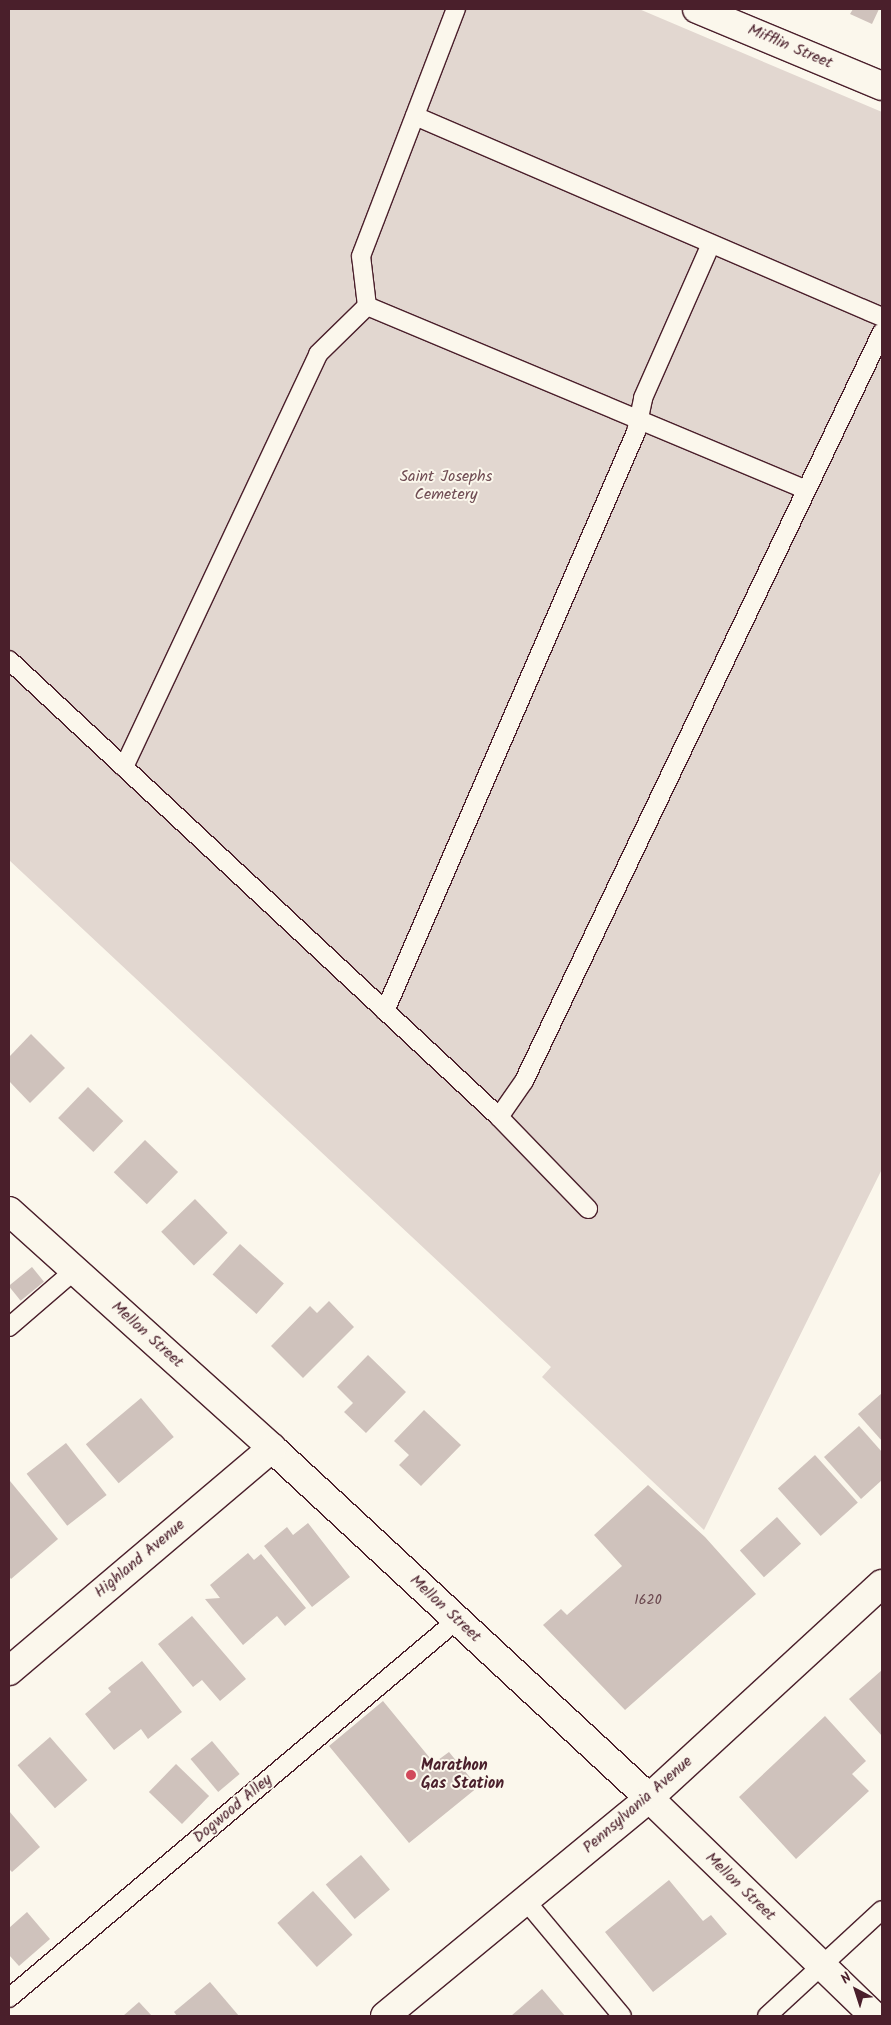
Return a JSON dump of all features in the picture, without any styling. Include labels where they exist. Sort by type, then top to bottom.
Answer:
[{"type":"street","name":"Mifflin Street","points":[[697,9],[882,86]]},
{"type":"street","name":"Mellon Street","points":[[9,1211],[272,1448],[649,1798],[874,2016]]},
{"type":"street","name":"Highland Avenue","points":[[9,1670],[272,1448]]},
{"type":"street","name":"Pennsylvania Avenue","points":[[385,2016],[649,1798],[882,1584]]},
{"type":"lane","points":[[367,306],[361,256],[456,9]]},
{"type":"lane","points":[[415,116],[882,317]]},
{"type":"lane","points":[[385,1011],[639,419],[643,398],[711,244]]},
{"type":"lane","points":[[367,306],[806,490]]},
{"type":"lane","points":[[124,767],[318,354],[367,306]]},
{"type":"lane","points":[[499,1118],[524,1081],[882,332]]},
{"type":"lane","points":[[9,660],[499,1118],[588,1209]]},
{"type":"lane","points":[[9,1327],[75,1270]]},
{"type":"lane","name":"Dogwood Alley","points":[[9,1998],[457,1620]]},
{"type":"lane","points":[[524,1900],[622,2016]]},
{"type":"lane","points":[[768,2016],[882,1910]]},
{"type":"green space","name":"Saint Josephs Cemetery","points":[[9,9],[639,9],[882,112],[882,1169],[704,1530],[542,1377],[551,1367],[9,860]]},
{"type":"building","points":[[853,9],[879,9],[872,24],[850,14]]},
{"type":"building","points":[[31,1034],[65,1068],[30,1103],[9,1081],[9,1057]]},
{"type":"building","points":[[88,1087],[123,1121],[93,1152],[58,1118]]},
{"type":"building","points":[[145,1140],[178,1172],[147,1204],[114,1172]]},
{"type":"building","points":[[195,1199],[228,1233],[194,1265],[161,1232]]},
{"type":"building","points":[[240,1244],[284,1283],[256,1314],[213,1274]]},
{"type":"building","points":[[32,1267],[44,1282],[21,1301],[9,1286]]},
{"type":"building","points":[[329,1301],[354,1327],[303,1378],[271,1346],[310,1306],[317,1313]]},
{"type":"building","points":[[368,1355],[406,1392],[366,1433],[344,1412],[353,1403],[337,1387]]},
{"type":"building","points":[[882,1393],[882,1441],[858,1414]]},
{"type":"building","points":[[141,1398],[174,1437],[119,1483],[86,1444]]},
{"type":"building","points":[[424,1410],[461,1445],[421,1486],[399,1465],[409,1455],[394,1441]]},
{"type":"building","points":[[859,1426],[882,1452],[882,1480],[861,1499],[824,1457]]},
{"type":"building","points":[[66,1443],[107,1495],[67,1526],[27,1474]]},
{"type":"building","points":[[815,1455],[858,1503],[821,1536],[778,1488]]},
{"type":"building","points":[[10,1481],[58,1539],[11,1579],[9,1576]]},
{"type":"building","points":[[648,1485],[705,1537],[756,1594],[625,1710],[543,1625],[561,1609],[567,1615],[622,1566],[594,1535]]},
{"type":"building","points":[[777,1517],[801,1544],[764,1577],[740,1550]]},
{"type":"building","points":[[308,1523],[350,1577],[312,1607],[264,1546],[287,1527],[293,1535]]},
{"type":"building","points":[[248,1553],[254,1560],[261,1554],[306,1608],[285,1626],[277,1616],[243,1645],[205,1599],[220,1598],[210,1585]]},
{"type":"building","points":[[192,1616],[246,1679],[220,1701],[202,1680],[193,1687],[158,1644]]},
{"type":"building","points":[[142,1661],[182,1712],[148,1739],[141,1729],[114,1750],[85,1714],[111,1692],[108,1688]]},
{"type":"building","points":[[882,1670],[882,1736],[849,1699]]},
{"type":"building","name":"Marathon Gas Station","points":[[383,1701],[434,1763],[449,1752],[478,1787],[409,1843],[329,1746]]},
{"type":"building","points":[[825,1716],[866,1761],[852,1774],[869,1791],[796,1859],[739,1797]]},
{"type":"building","points":[[50,1737],[87,1780],[55,1808],[18,1765]]},
{"type":"building","points":[[212,1741],[240,1774],[218,1792],[191,1759]]},
{"type":"building","points":[[176,1764],[209,1796],[182,1824],[149,1792]]},
{"type":"building","points":[[9,1811],[40,1847],[12,1872],[9,1869]]},
{"type":"building","points":[[361,1855],[390,1889],[355,1919],[326,1885]]},
{"type":"building","points":[[669,1880],[703,1921],[711,1915],[727,1934],[653,1992],[605,1932]]},
{"type":"building","points":[[313,1891],[352,1935],[317,1967],[277,1923]]},
{"type":"building","points":[[27,1912],[50,1939],[19,1966],[9,1955],[9,1928]]},
{"type":"building","points":[[210,1982],[239,2016],[177,2016],[174,2012]]},
{"type":"building","points":[[542,1989],[565,2016],[511,2016]]},
{"type":"building","points":[[139,2002],[152,2016],[123,2016]]},
{"type":"place","name":"Marathon Gas Station","points":[[411,1775]]}]
